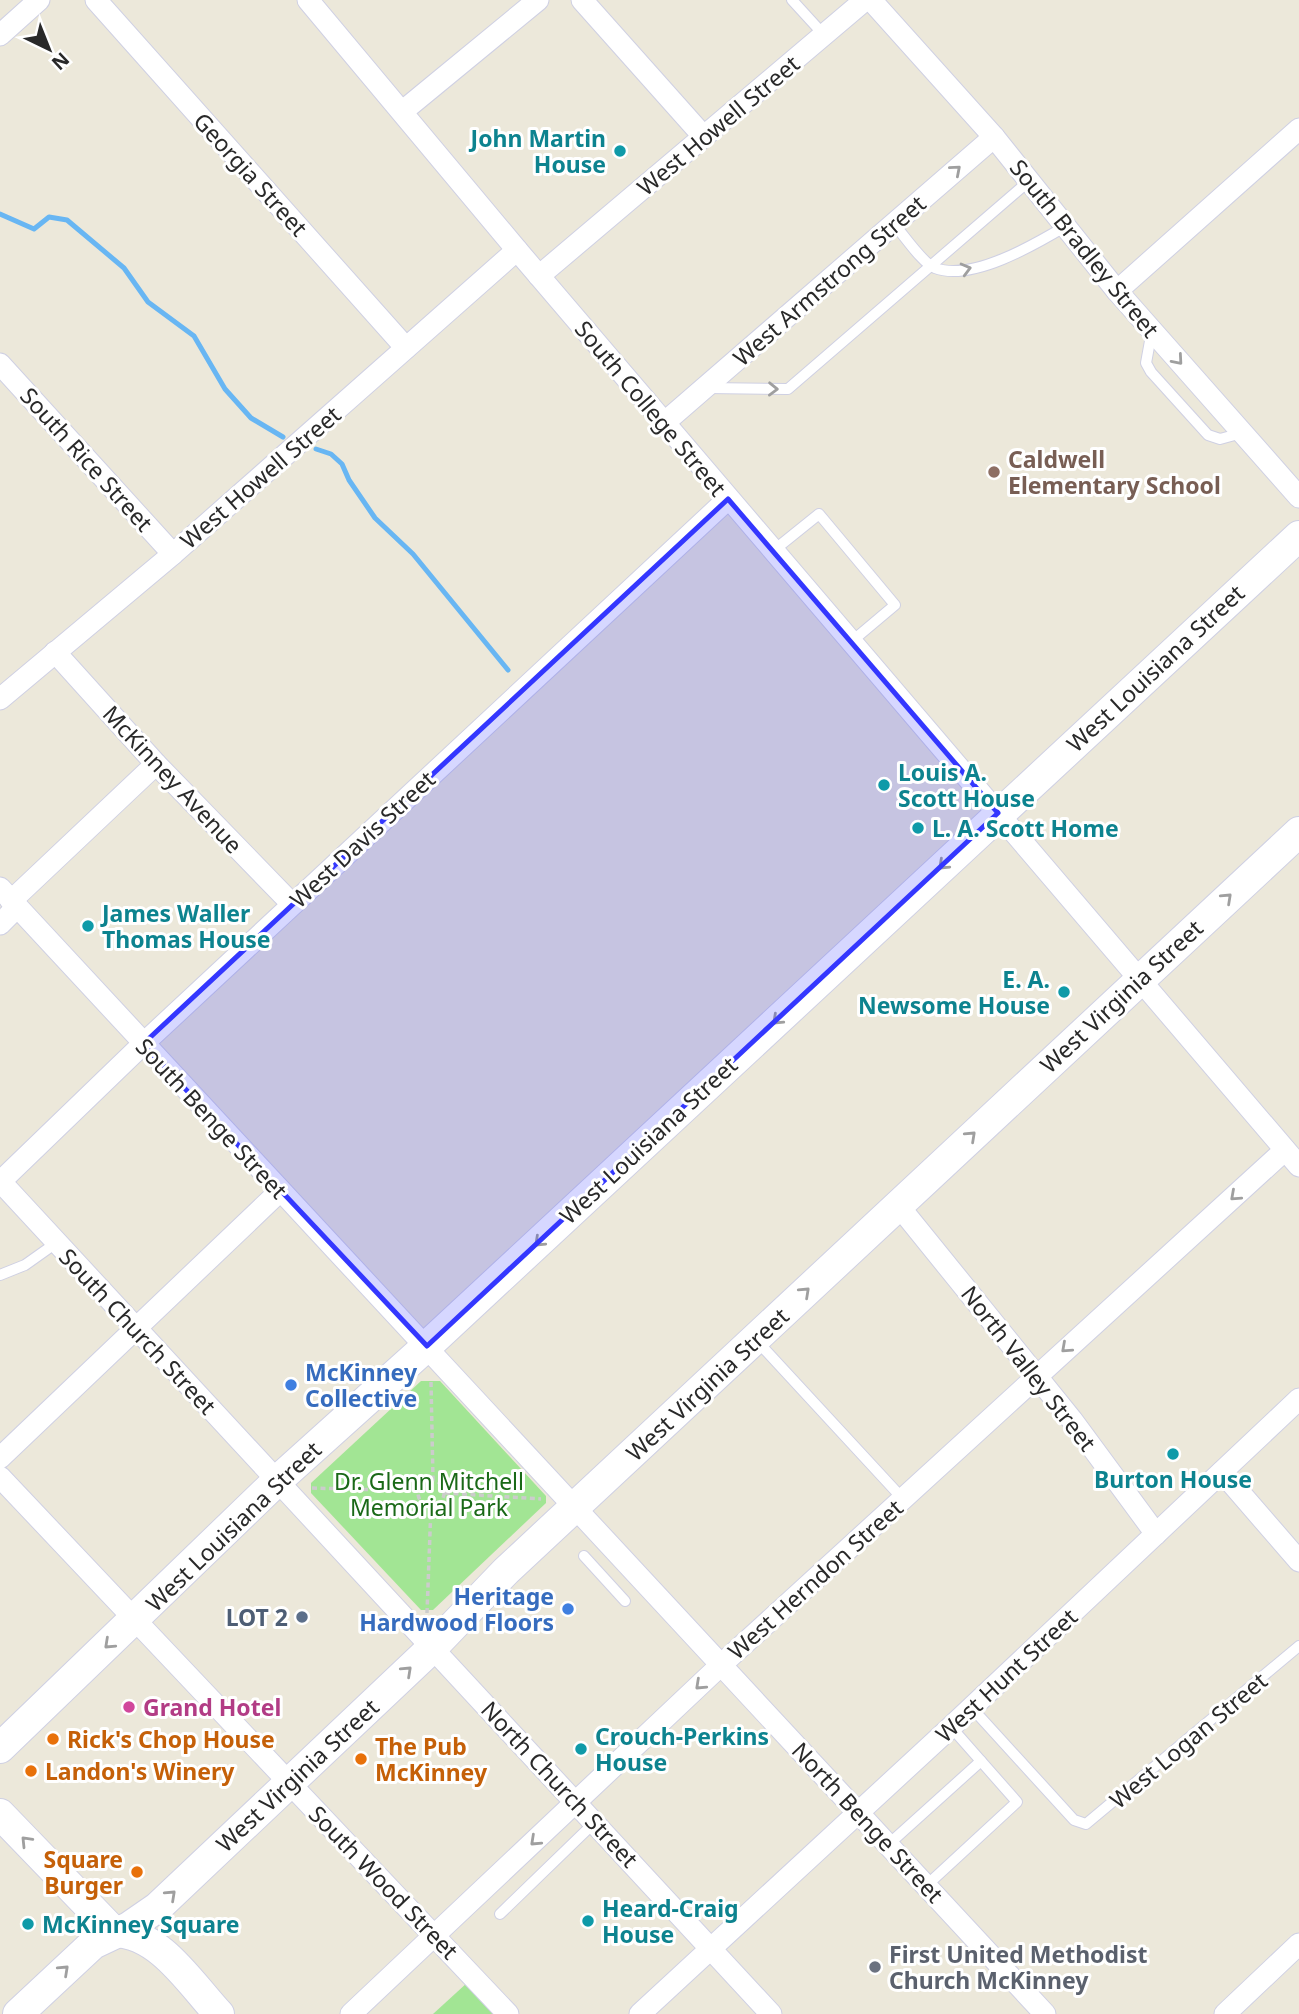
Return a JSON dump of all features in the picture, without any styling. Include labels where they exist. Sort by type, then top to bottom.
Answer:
[{"type":"main road","name":"West Louisiana Street","points":[[0,1748],[134,1621],[429,1358],[998,813],[1299,536]]},
{"type":"main road","name":"West Virginia Street","points":[[18,2014],[84,1952],[158,1907],[433,1647],[565,1503],[755,1339],[1299,832]]},
{"type":"main road","points":[[0,1814],[114,1932],[136,1934],[154,1945],[219,2014]]},
{"type":"street","points":[[0,35],[39,0]]},
{"type":"street","name":"Georgia Street","points":[[96,0],[406,348]]},
{"type":"street","name":"South College Street","points":[[308,0],[728,499],[1292,1158]]},
{"type":"street","points":[[403,111],[538,0]]},
{"type":"street","name":"West Howell Street","points":[[539,276],[865,0]]},
{"type":"street","name":"South Bradley Street","points":[[870,0],[995,137],[1117,291],[1299,497]]},
{"type":"street","points":[[584,1],[705,137]]},
{"type":"street","points":[[1117,291],[1299,128]]},
{"type":"street","name":"West Armstrong Street","points":[[664,423],[995,137]]},
{"type":"street","name":"West Howell Street","points":[[0,699],[173,554],[517,250]]},
{"type":"street","name":"South Rice Street","points":[[0,364],[173,554]]},
{"type":"street","name":"West Davis Street","points":[[0,1182],[142,1044],[728,499]]},
{"type":"street","name":"McKinney Avenue","points":[[55,652],[156,764],[292,904]]},
{"type":"street","points":[[0,924],[9,899],[156,764]]},
{"type":"street","name":"South Benge Street","points":[[9,899],[565,1503]]},
{"type":"street","name":"West Herndon Street","points":[[351,2014],[722,1664],[1036,1375],[1292,1158]]},
{"type":"street","name":"South Church Street","points":[[0,1182],[135,1329],[290,1484],[433,1647]]},
{"type":"street","points":[[0,1458],[280,1191]]},
{"type":"street","name":"North Valley Street","points":[[898,1205],[1036,1375],[1156,1534]]},
{"type":"street","name":"West Hunt Street","points":[[640,2014],[951,1727],[1299,1399]]},
{"type":"street","points":[[1222,1472],[1299,1561]]},
{"type":"street","name":"South Wood Street","points":[[0,1477],[508,2014]]},
{"type":"street","name":"North Benge Street","points":[[565,1503],[616,1571],[722,1664],[1045,2014]]},
{"type":"street","name":"North Church Street","points":[[433,1647],[771,2014]]},
{"type":"street","points":[[1237,2010],[1299,1944]]},
{"type":"lane","points":[[792,0],[824,35]]},
{"type":"lane","points":[[705,388],[788,389],[1029,181]]},
{"type":"lane","points":[[894,224],[932,267],[958,273],[1029,248],[1066,226]]},
{"type":"lane","points":[[1152,330],[1146,363],[1151,372],[1208,435],[1220,439],[1242,433]]},
{"type":"lane","points":[[773,551],[819,514],[895,605],[851,642]]},
{"type":"lane","points":[[0,1275],[25,1265],[57,1243]]},
{"type":"lane","points":[[755,1339],[903,1499]]},
{"type":"lane","points":[[584,1556],[616,1571],[625,1601]]},
{"type":"lane","name":"West Logan Street","points":[[971,1707],[1074,1820],[1081,1824],[1092,1821],[1299,1646]]},
{"type":"lane","points":[[927,1885],[1017,1802],[951,1727]]},
{"type":"lane","points":[[890,1843],[981,1761]]},
{"type":"lane","points":[[500,1914],[596,1822]]},
{"type":"path","points":[[429,1358],[433,1480]]},
{"type":"path","points":[[418,1491],[422,1484],[433,1480],[440,1483],[445,1493]]},
{"type":"path","points":[[290,1484],[418,1491]]},
{"type":"path","points":[[418,1491],[423,1503],[431,1506],[439,1504],[445,1493]]},
{"type":"path","points":[[445,1493],[565,1503]]},
{"type":"path","points":[[427,1615],[431,1506]]},
{"type":"highlighted area","points":[[728,499],[998,813],[427,1346],[143,1044]]},
{"type":"green space","name":"Dr. Glenn Mitchell Memorial Park","points":[[421,1381],[440,1381],[546,1496],[546,1503],[433,1610],[421,1610],[311,1493],[311,1483]]},
{"type":"green space","points":[[468,1982],[498,2014],[433,2014]]},
{"type":"waterway","points":[[0,214],[34,229],[49,217],[67,220],[124,268],[148,302],[194,336],[225,389],[251,418],[283,437]]},
{"type":"waterway","points":[[316,449],[331,454],[342,464],[349,480],[375,518],[413,554],[508,670]]},
{"type":"place","name":"John Martin House","points":[[620,151]]},
{"type":"place","name":"Caldwell Elementary School","points":[[994,472]]},
{"type":"place","name":"Louis A. Scott House","points":[[884,785]]},
{"type":"place","name":"L. A. Scott Home","points":[[918,828]]},
{"type":"place","name":"James Waller Thomas House","points":[[88,926]]},
{"type":"place","name":"E. A. Newsome House","points":[[1064,992]]},
{"type":"place","name":"McKinney Collective","points":[[291,1385]]},
{"type":"place","name":"Burton House","points":[[1173,1454]]},
{"type":"place","name":"Heritage Hardwood Floors","points":[[568,1609]]},
{"type":"place","name":"LOT 2","points":[[302,1617]]},
{"type":"place","name":"Grand Hotel","points":[[129,1707]]},
{"type":"place","name":"Rick's Chop House","points":[[53,1739]]},
{"type":"place","name":"Crouch-Perkins House","points":[[581,1749]]},
{"type":"place","name":"The Pub McKinney","points":[[361,1759]]},
{"type":"place","name":"Landon's Winery","points":[[31,1771]]},
{"type":"place","name":"Square Burger","points":[[137,1872]]},
{"type":"place","name":"Heard-Craig House","points":[[588,1921]]},
{"type":"place","name":"McKinney Square","points":[[28,1924]]},
{"type":"place","name":"First United Methodist Church McKinney","points":[[875,1967]]}]
